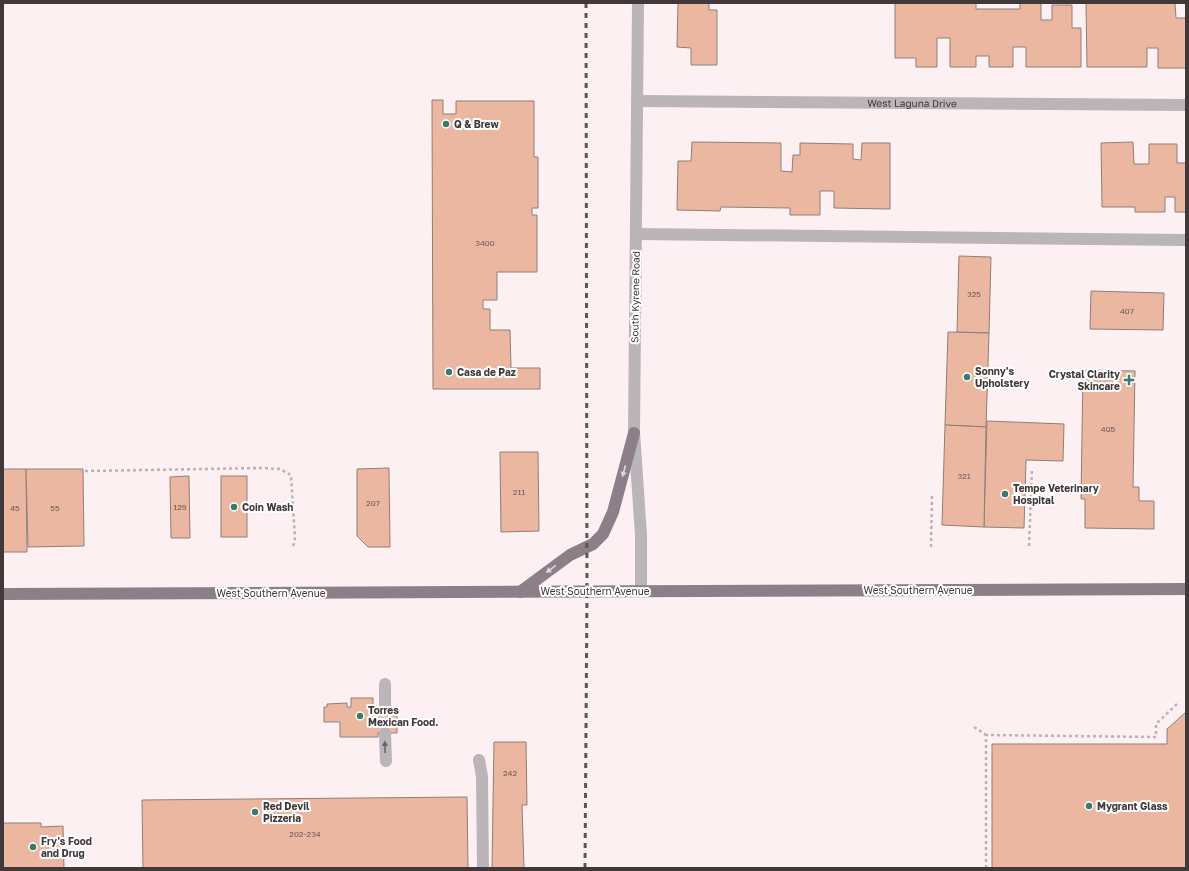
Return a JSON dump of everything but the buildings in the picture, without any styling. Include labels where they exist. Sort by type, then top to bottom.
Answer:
[{"type":"main road","points":[[520,592],[570,555],[593,544],[603,534],[613,512],[634,433]]},
{"type":"main road","name":"West Southern Avenue","points":[[3,594],[1186,589]]},
{"type":"street","name":"South Kyrene Road","points":[[638,3],[634,433],[641,535],[642,591]]},
{"type":"street","name":"West Laguna Drive","points":[[638,101],[1186,105]]},
{"type":"street","points":[[636,234],[1186,240]]},
{"type":"street","points":[[385,684],[385,710]]},
{"type":"street","points":[[385,733],[386,761]]},
{"type":"street","points":[[479,760],[482,776],[483,868]]},
{"type":"path","points":[[85,471],[263,468],[280,469],[286,471],[291,475],[295,538],[293,547]]},
{"type":"path","points":[[1029,546],[1032,469]]},
{"type":"path","points":[[931,547],[932,496]]},
{"type":"path","points":[[974,727],[986,735],[1156,737],[1156,724],[1179,702]]},
{"type":"path","points":[[986,735],[986,868]]},
{"type":"tunnel","points":[[385,710],[385,733]]},
{"type":"railway","points":[[585,868],[587,591],[586,3]]},
{"type":"place","name":"Q & Brew","points":[[446,124]]},
{"type":"place","name":"Casa de Paz","points":[[449,372]]},
{"type":"place","name":"Sonny's Upholstery","points":[[967,377]]},
{"type":"place","name":"Crystal Clarity Skincare","points":[[1129,380]]},
{"type":"place","name":"Tempe Veterinary Hospital","points":[[1005,494]]},
{"type":"place","name":"Coin Wash","points":[[234,507]]},
{"type":"place","name":"Torres Mexican Food.","points":[[360,716]]},
{"type":"place","name":"Mygrant Glass","points":[[1089,806]]},
{"type":"place","name":"Red Devil Pizzeria","points":[[255,812]]},
{"type":"place","name":"Fry's Food and Drug","points":[[33,847]]}]
